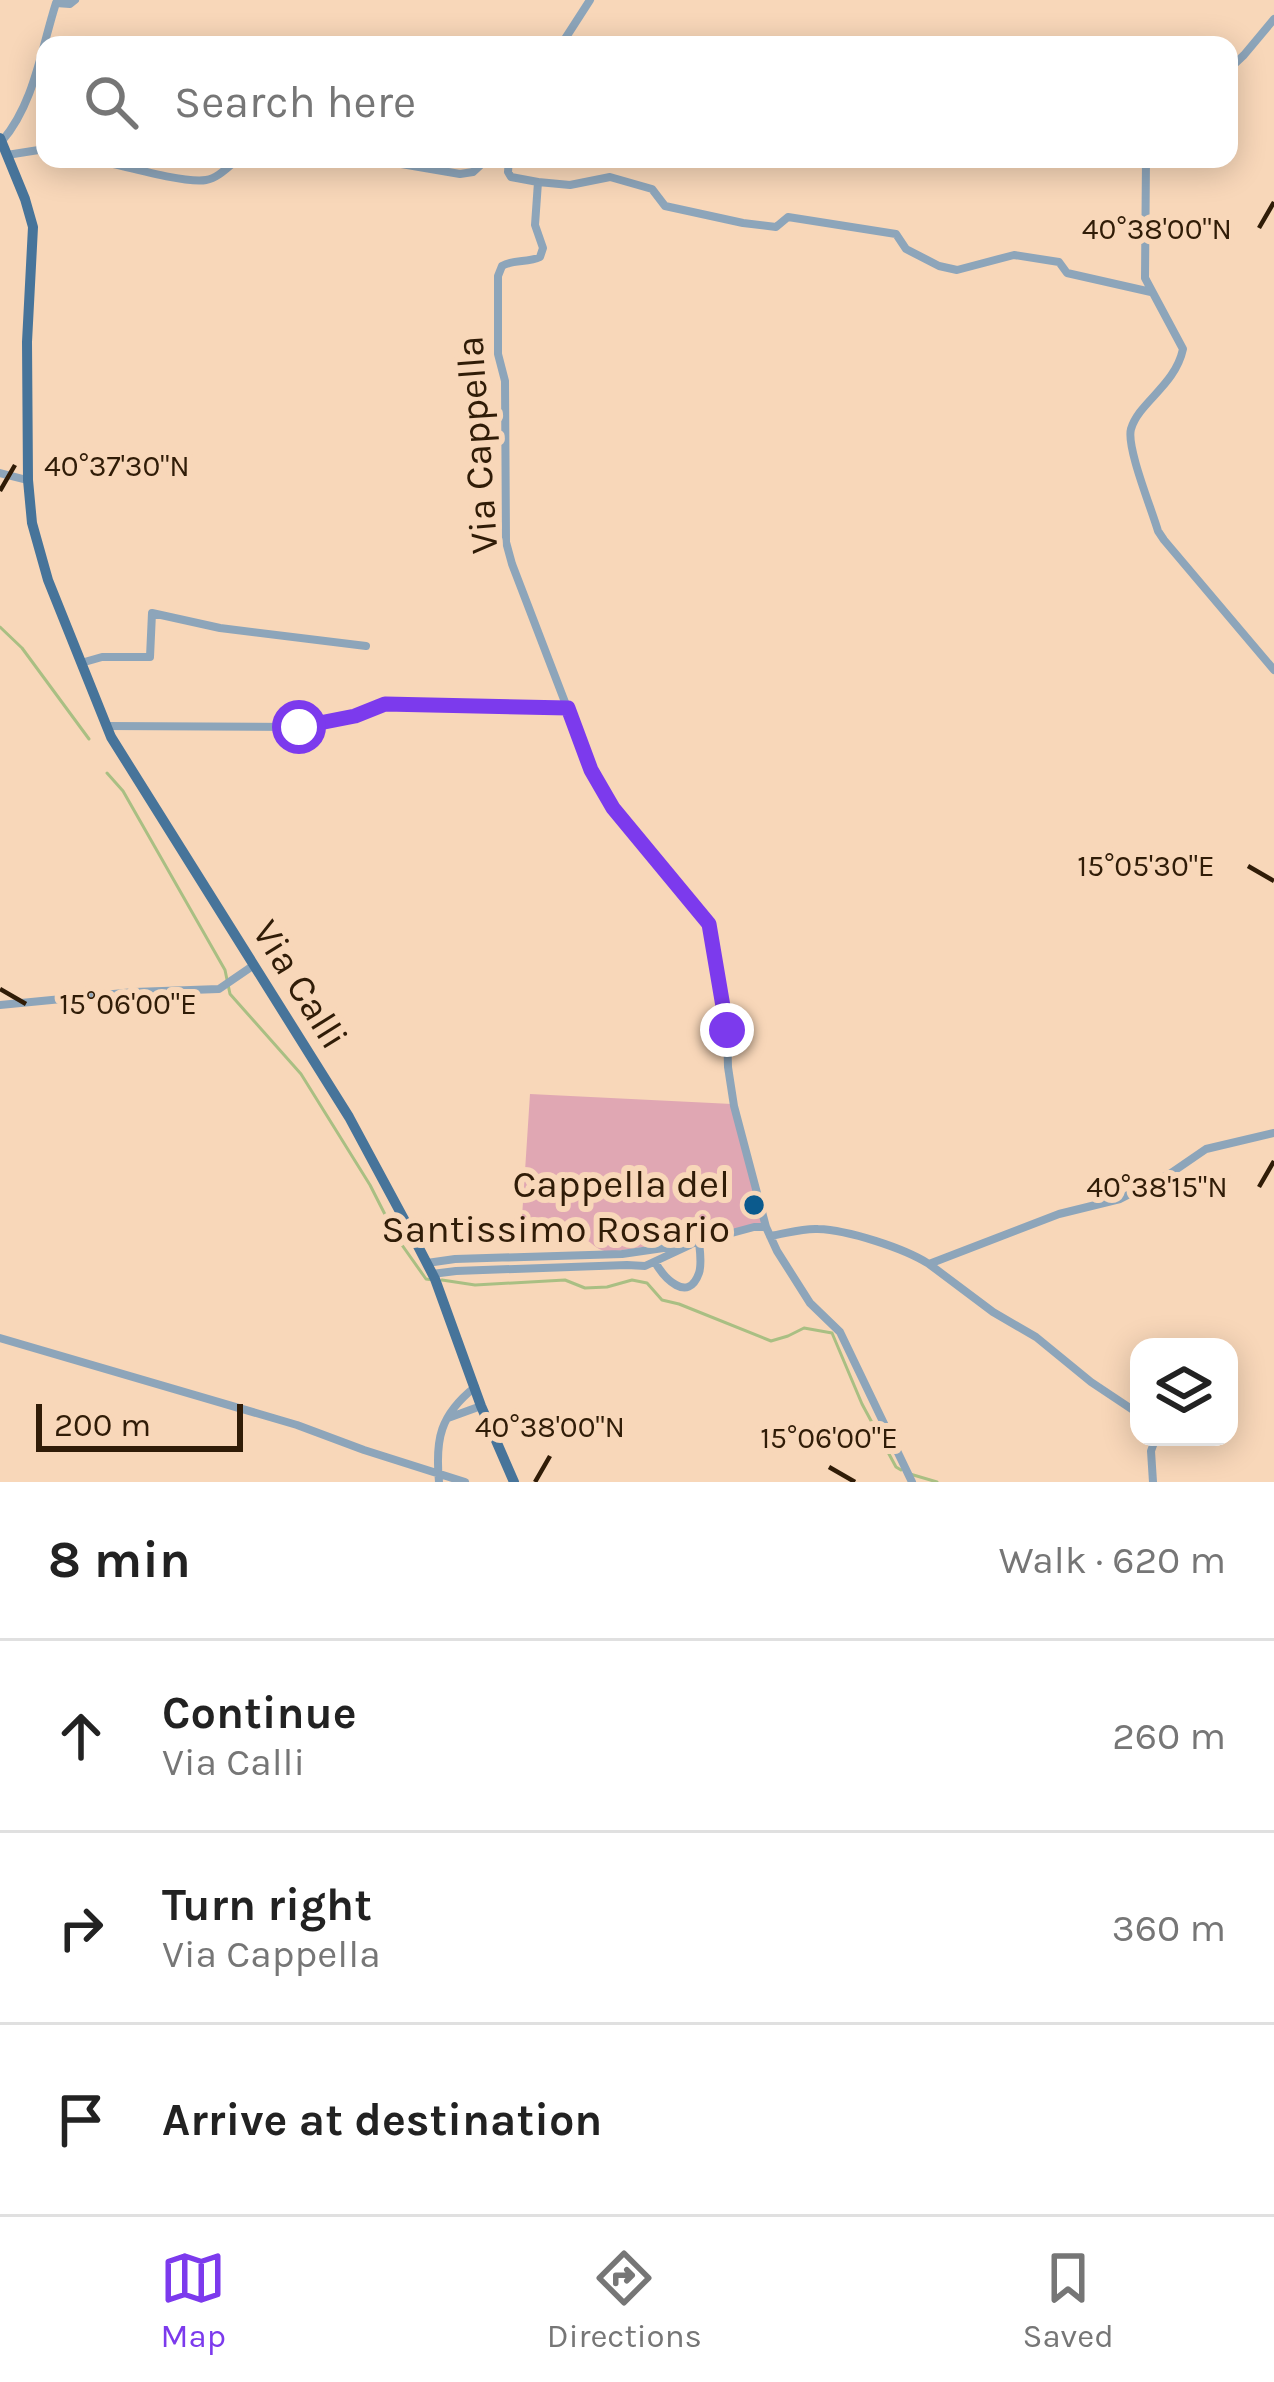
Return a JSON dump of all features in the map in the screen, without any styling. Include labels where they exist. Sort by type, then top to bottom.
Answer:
[{"type":"main road","name":"Via Calli","points":[[1,139],[33,227],[27,342],[28,480],[39,555],[105,726],[349,1117],[431,1272],[514,1482]]},
{"type":"street","points":[[47,36],[56,3],[75,0]]},
{"type":"street","points":[[567,36],[590,0]]},
{"type":"street","points":[[1238,59],[1274,19]]},
{"type":"street","points":[[1,139],[18,122],[36,73]]},
{"type":"street","points":[[8,155],[36,150]]},
{"type":"street","points":[[133,168],[206,180],[227,168]]},
{"type":"street","points":[[425,168],[460,174],[477,168]]},
{"type":"street","points":[[508,168],[511,177],[570,185],[610,177],[652,189],[665,206],[743,223],[776,227],[788,217],[896,234],[906,249],[957,270],[1014,255],[1059,262],[1067,273],[1151,292]]},
{"type":"street","points":[[1146,168],[1145,278],[1183,349],[1178,368],[1132,425],[1130,442],[1158,531],[1274,670]]},
{"type":"street","name":"Via Cappella","points":[[538,182],[535,224],[543,248],[540,257],[509,261],[498,276],[498,354],[505,381],[506,542],[512,564],[591,770],[613,808],[709,924],[734,1106],[768,1232],[809,1303],[840,1333],[912,1482]]},
{"type":"street","points":[[0,472],[28,480]]},
{"type":"street","points":[[81,664],[102,657],[150,657],[152,614],[220,628],[365,646]]},
{"type":"street","points":[[105,726],[299,727],[355,716],[385,704],[568,708]]},
{"type":"street","points":[[0,1005],[219,989],[254,964]]},
{"type":"street","points":[[929,1264],[1058,1214],[1120,1199],[1171,1173],[1206,1148],[1274,1133]]},
{"type":"street","points":[[431,1272],[455,1258],[608,1255],[695,1243],[754,1227],[768,1232],[826,1230],[892,1246],[929,1264],[1130,1408]]},
{"type":"street","points":[[431,1272],[645,1266],[695,1243]]},
{"type":"street","points":[[655,1262],[668,1282],[688,1285],[700,1269],[695,1243]]},
{"type":"street","points":[[0,1338],[297,1425],[438,1478],[465,1482]]},
{"type":"street","points":[[438,1478],[439,1437],[446,1418],[475,1387]]},
{"type":"street","points":[[446,1418],[481,1406]]},
{"type":"street","points":[[1152,1446],[1153,1482]]},
{"type":"shaded area","points":[[530,1094],[732,1104],[764,1222],[609,1252],[565,1234],[520,1248]]},
{"type":"waterway","points":[[0,627],[22,648],[89,739]]},
{"type":"waterway","points":[[107,773],[123,791],[225,970],[230,994],[301,1074],[397,1238],[426,1279],[433,1280]]},
{"type":"waterway","points":[[442,1280],[475,1285],[565,1280],[585,1288],[632,1280],[647,1283],[662,1300],[771,1341],[804,1328],[832,1333],[862,1404],[901,1470]]},
{"type":"waterway","points":[[910,1474],[937,1482]]},
{"type":"place","name":"Cappella del Santissimo Rosario","points":[[754,1205]]},
{"type":"route","points":[[299,727],[355,716],[385,704],[568,708],[591,770],[613,808],[709,924],[727,1030]]}]
